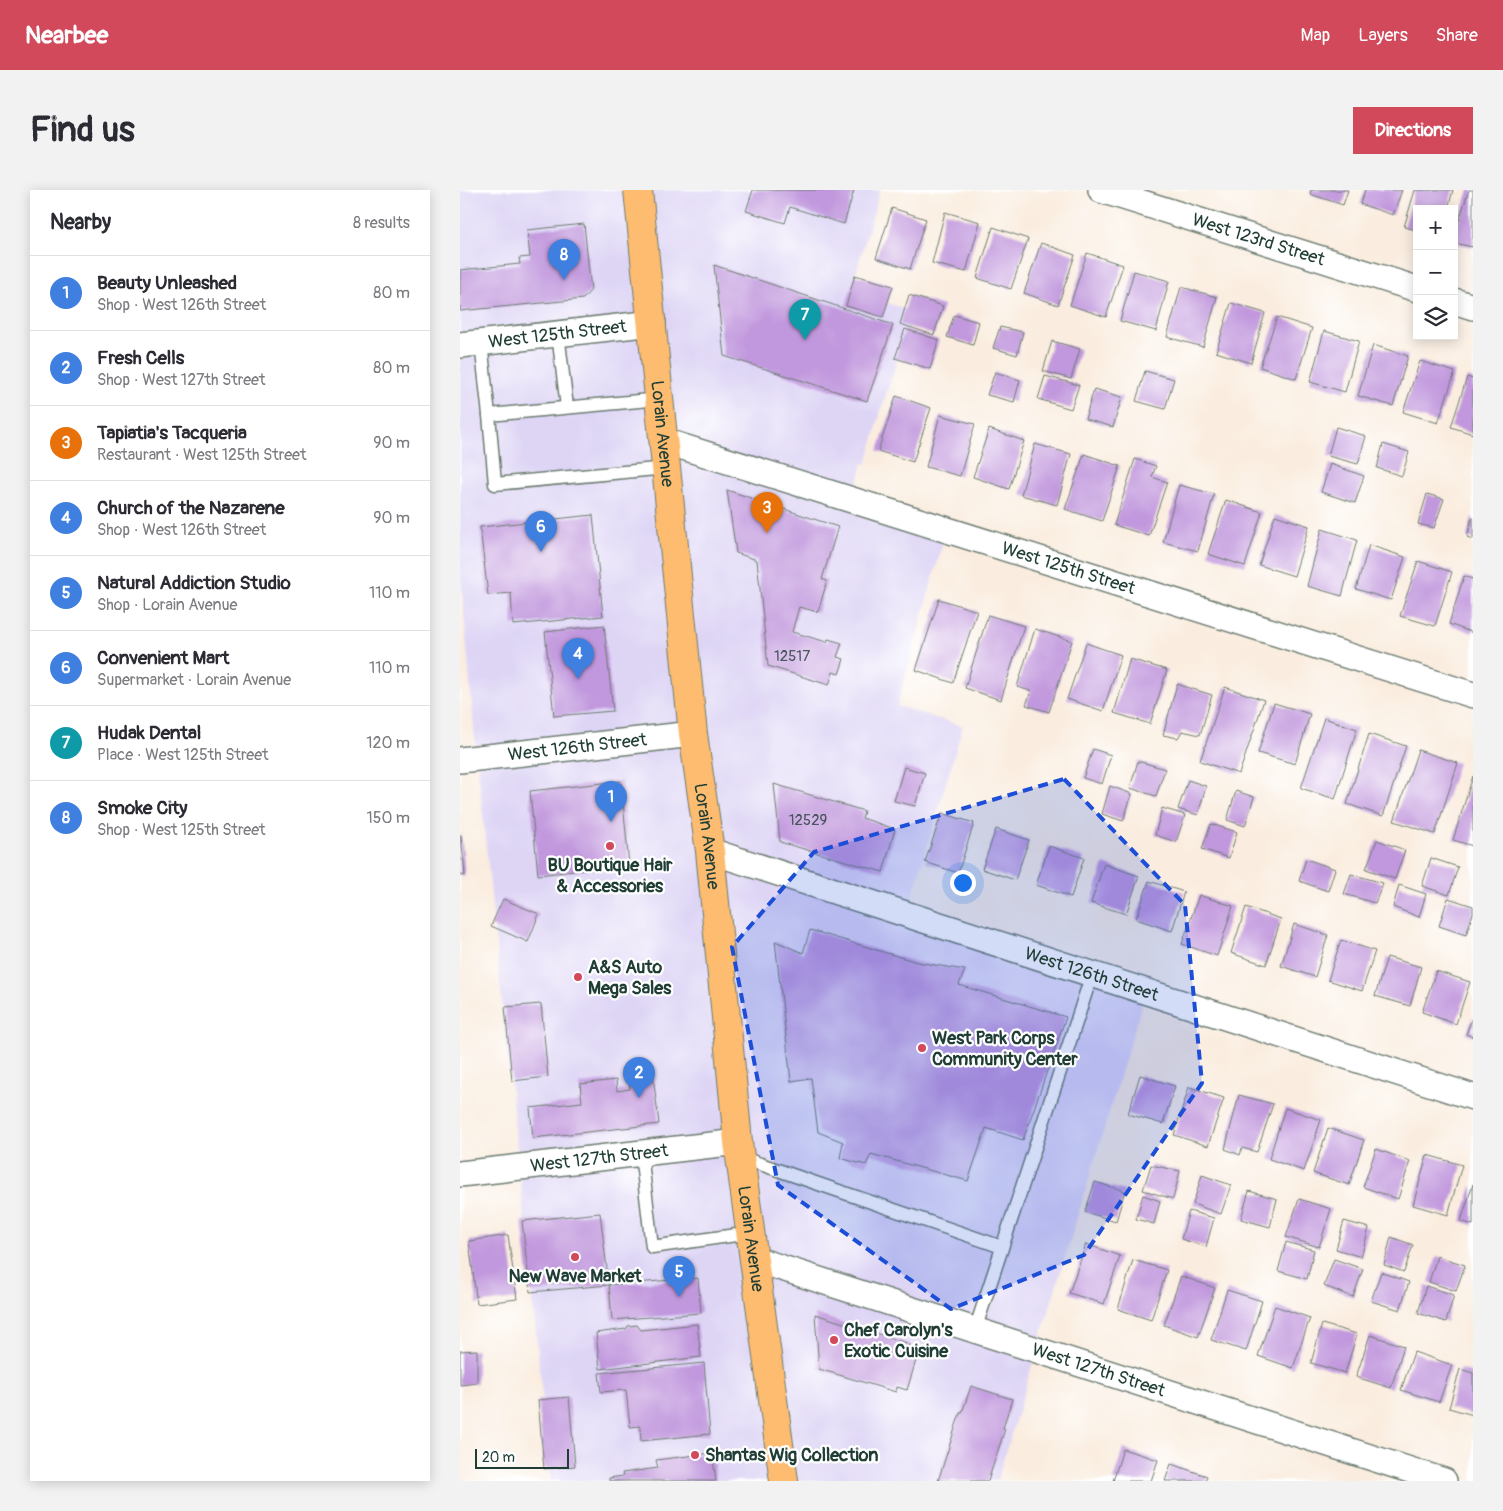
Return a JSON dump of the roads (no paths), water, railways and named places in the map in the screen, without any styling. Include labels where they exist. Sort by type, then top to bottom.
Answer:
[{"type":"main road","name":"Lorain Avenue","points":[[638,190],[653,323],[693,734],[710,851],[739,1150],[784,1481]]},
{"type":"street","name":"West 123rd Street","points":[[1101,190],[1413,288]]},
{"type":"street","points":[[1458,302],[1473,307]]},
{"type":"street","name":"West 125th Street","points":[[470,344],[653,323]]},
{"type":"street","name":"West 125th Street","points":[[664,441],[1473,695]]},
{"type":"street","name":"West 126th Street","points":[[460,760],[693,734]]},
{"type":"street","name":"West 126th Street","points":[[710,851],[1473,1097]]},
{"type":"street","name":"West 127th Street","points":[[460,1174],[641,1153],[739,1150]]},
{"type":"street","name":"West 127th Street","points":[[752,1246],[974,1330],[1444,1481]]},
{"type":"lane","points":[[558,334],[567,407]]},
{"type":"lane","points":[[470,344],[489,414],[495,484],[666,468]]},
{"type":"lane","points":[[489,414],[660,399]]},
{"type":"lane","points":[[974,1330],[1092,974]]},
{"type":"lane","points":[[739,1150],[1002,1247]]},
{"type":"lane","points":[[641,1153],[652,1247],[752,1246]]},
{"type":"place","name":"Smoke City","points":[[564,280]]},
{"type":"place","name":"Hudak Dental","points":[[805,340]]},
{"type":"place","name":"Tapiatia's Tacqueria","points":[[767,533]]},
{"type":"place","name":"Convenient Mart","points":[[541,552]]},
{"type":"place","name":"Church of the Nazarene","points":[[578,679]]},
{"type":"place","name":"Beauty Unleashed","points":[[611,822]]},
{"type":"place","name":"BU Boutique Hair & Accessories","points":[[610,846]]},
{"type":"place","name":"A&S Auto Mega Sales","points":[[578,977]]},
{"type":"place","name":"West Park Corps Community Center","points":[[922,1048]]},
{"type":"place","name":"Fresh Cells","points":[[639,1098]]},
{"type":"place","name":"New Wave Market","points":[[575,1257]]},
{"type":"place","name":"Natural Addiction Studio","points":[[679,1297]]},
{"type":"place","name":"Chef Carolyn's Exotic Cuisine","points":[[834,1340]]},
{"type":"place","name":"Shantas Wig Collection","points":[[695,1455]]}]
